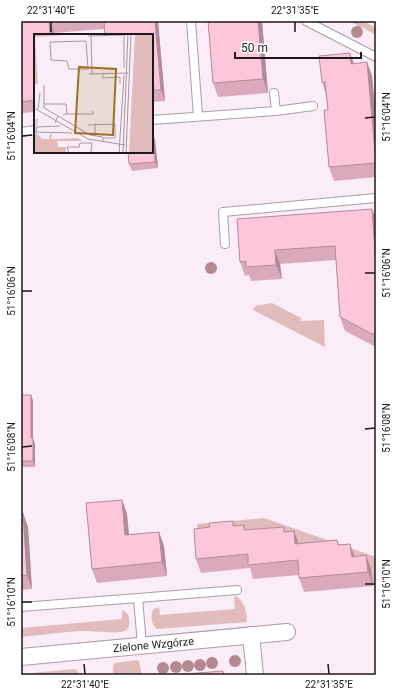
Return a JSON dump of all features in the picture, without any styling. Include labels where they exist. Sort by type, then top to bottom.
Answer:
[{"type":"street","name":"Zielone Wzgórze","points":[[21,657],[287,632]]},
{"type":"street","points":[[251,636],[255,675]]},
{"type":"lane","points":[[191,21],[198,116]]},
{"type":"lane","points":[[306,21],[376,57]]},
{"type":"lane","points":[[274,93],[276,111]]},
{"type":"lane","points":[[153,120],[276,111],[313,106]]},
{"type":"lane","points":[[21,132],[34,130]]},
{"type":"lane","points":[[225,244],[222,212],[376,198]]},
{"type":"lane","points":[[21,607],[236,590]]},
{"type":"lane","points":[[138,598],[142,645]]},
{"type":"shaded area","points":[[350,21],[363,21],[376,28],[376,35],[362,27],[357,37],[354,37],[353,35],[357,25]]},
{"type":"shaded area","points":[[272,303],[301,318],[301,321],[324,320],[325,347],[253,310],[255,306]]},
{"type":"shaded area","points":[[264,518],[376,557],[376,585],[373,586],[199,542],[197,524]]},
{"type":"shaded area","points":[[236,596],[244,604],[247,622],[157,629],[153,623],[152,615],[155,608],[159,607],[160,615],[235,609],[234,597]]},
{"type":"shaded area","points":[[122,610],[128,614],[129,617],[128,628],[124,631],[83,631],[21,637],[21,628],[122,619]]},
{"type":"shaded area","points":[[139,661],[142,675],[113,675],[113,666],[115,663]]},
{"type":"shaded area","points":[[75,669],[79,675],[21,675],[21,674]]},
{"type":"building","points":[[21,21],[59,21],[49,22],[50,34],[34,34],[34,100],[21,102]]},
{"type":"building","points":[[104,21],[155,21],[161,90],[153,90],[153,34],[105,34]]},
{"type":"building","points":[[208,21],[258,21],[263,79],[213,83]]},
{"type":"building","points":[[350,53],[351,64],[367,62],[376,163],[329,167],[324,110],[328,110],[325,82],[322,82],[319,56]]},
{"type":"building","points":[[153,134],[155,162],[129,164],[128,153],[153,153]]},
{"type":"building","points":[[372,209],[376,265],[376,334],[372,334],[340,317],[335,246],[275,250],[276,265],[246,267],[246,261],[240,262],[237,219]]},
{"type":"building","points":[[21,395],[31,395],[31,438],[33,438],[33,461],[21,461]]},
{"type":"building","points":[[122,500],[125,535],[159,532],[162,562],[92,569],[86,503]]},
{"type":"building","points":[[21,513],[23,513],[27,575],[21,576]]},
{"type":"building","points":[[233,521],[233,526],[244,525],[244,530],[284,527],[284,532],[294,531],[295,544],[337,540],[338,545],[350,544],[352,557],[366,555],[368,572],[299,578],[298,560],[248,565],[248,554],[196,559],[194,529],[210,527],[209,523]]},
{"type":"building","points":[[223,671],[224,675],[172,675]]}]
